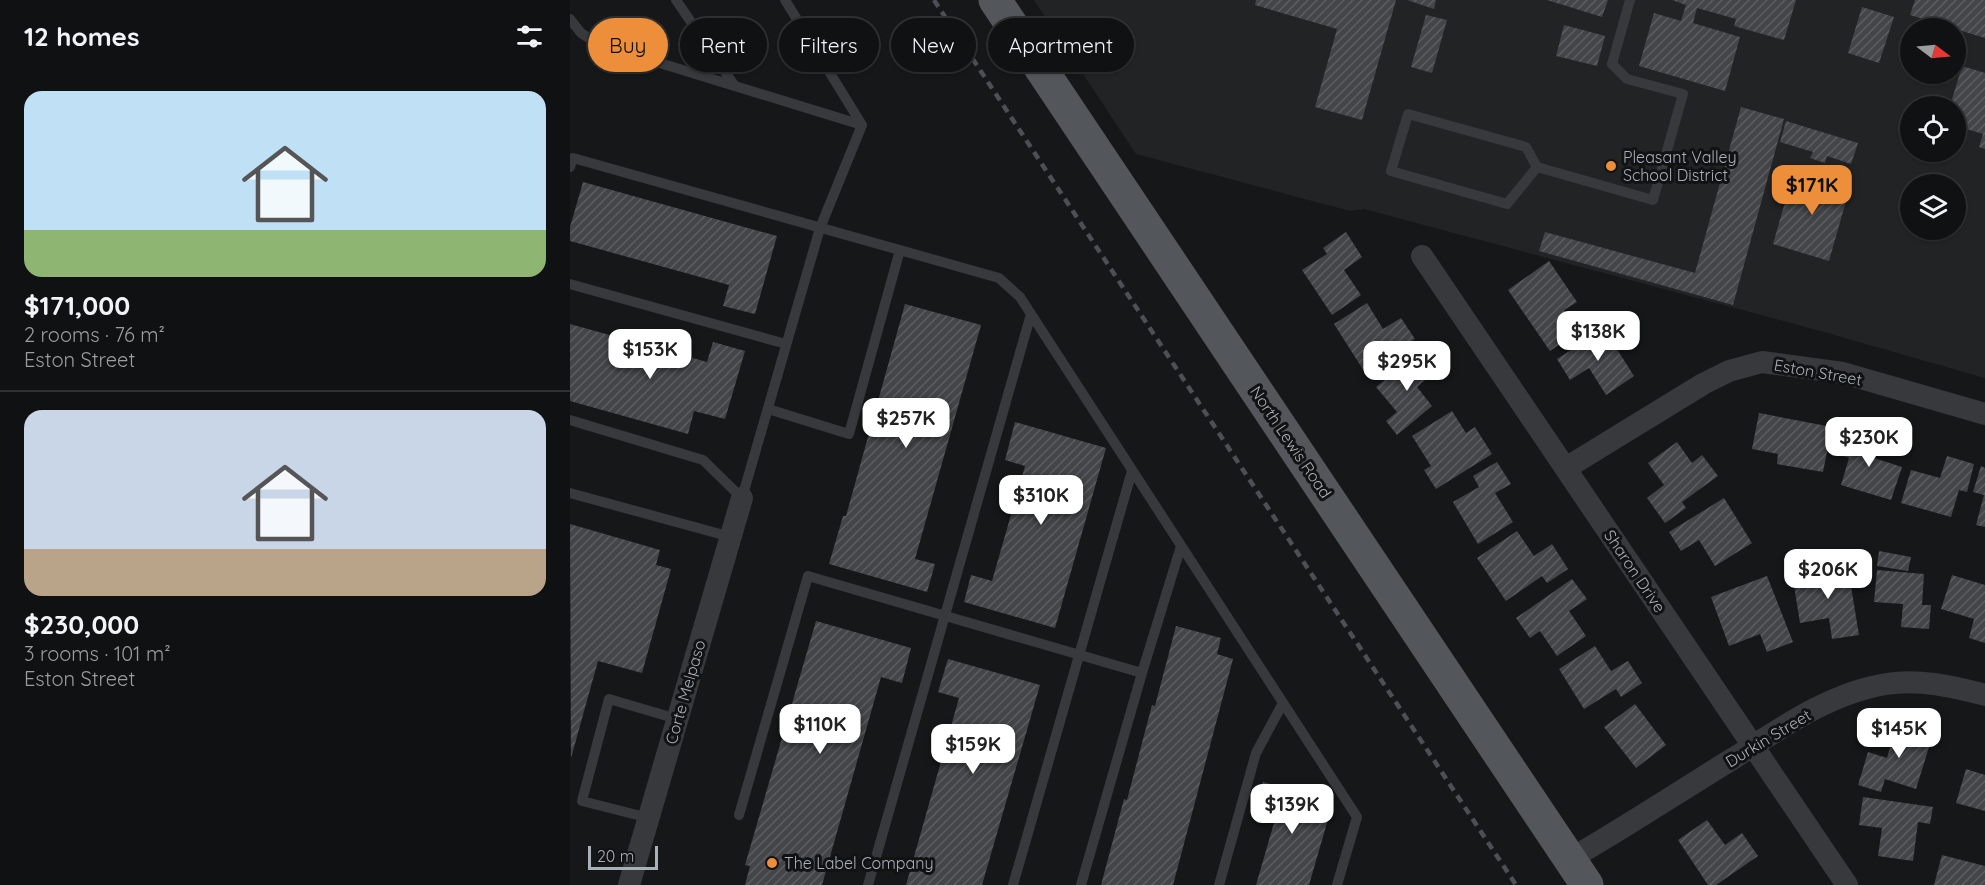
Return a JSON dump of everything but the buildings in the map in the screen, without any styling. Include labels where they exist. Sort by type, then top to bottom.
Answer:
[{"type":"main road","name":"North Lewis Road","points":[[995,0],[1579,872]]},
{"type":"street","name":"Sharon Drive","points":[[1422,256],[1847,885]]},
{"type":"street","name":"Eston Street","points":[[1566,468],[1702,384],[1729,371],[1762,362],[1843,373],[1985,414]]},
{"type":"street","name":"Corte Melpaso","points":[[629,885],[742,498]]},
{"type":"street","name":"Durkin Street","points":[[1579,872],[1752,746],[1826,703],[1866,688],[1886,684],[1949,685],[1985,695]]},
{"type":"lane","points":[[676,0],[734,85]]},
{"type":"lane","points":[[785,0],[862,124]]},
{"type":"lane","points":[[1537,167],[1507,204],[1391,171],[1408,114],[1526,147],[1537,167],[1653,200],[1683,94],[1627,79],[1612,64],[1630,0]]},
{"type":"lane","points":[[570,19],[580,33],[598,45],[862,124]]},
{"type":"lane","points":[[570,420],[704,460],[742,498],[820,228],[862,124]]},
{"type":"lane","points":[[570,167],[573,158],[999,278],[1020,297],[1356,818],[1337,885]]},
{"type":"lane","points":[[768,409],[849,434],[900,250]]},
{"type":"lane","points":[[570,284],[786,345]]},
{"type":"lane","points":[[868,885],[1031,314]]},
{"type":"lane","points":[[1013,885],[1132,471]]},
{"type":"lane","points":[[570,493],[730,537]]},
{"type":"lane","points":[[1081,885],[1181,546]]},
{"type":"lane","points":[[739,815],[808,576],[1142,674]]},
{"type":"lane","points":[[649,818],[582,801],[609,699],[677,719]]},
{"type":"lane","points":[[1219,885],[1256,753],[1283,703]]},
{"type":"shaded area","name":"Pleasant Valley School District","points":[[1034,0],[1985,0],[1985,378],[1817,330],[1364,209],[1350,211],[1136,154],[1082,72],[1134,72],[1134,18],[1046,18]]},
{"type":"railway","points":[[934,0],[1516,885]]},
{"type":"place","name":"Pleasant Valley School District","points":[[1611,166]]},
{"type":"place","name":"The Label Company","points":[[772,863]]}]
